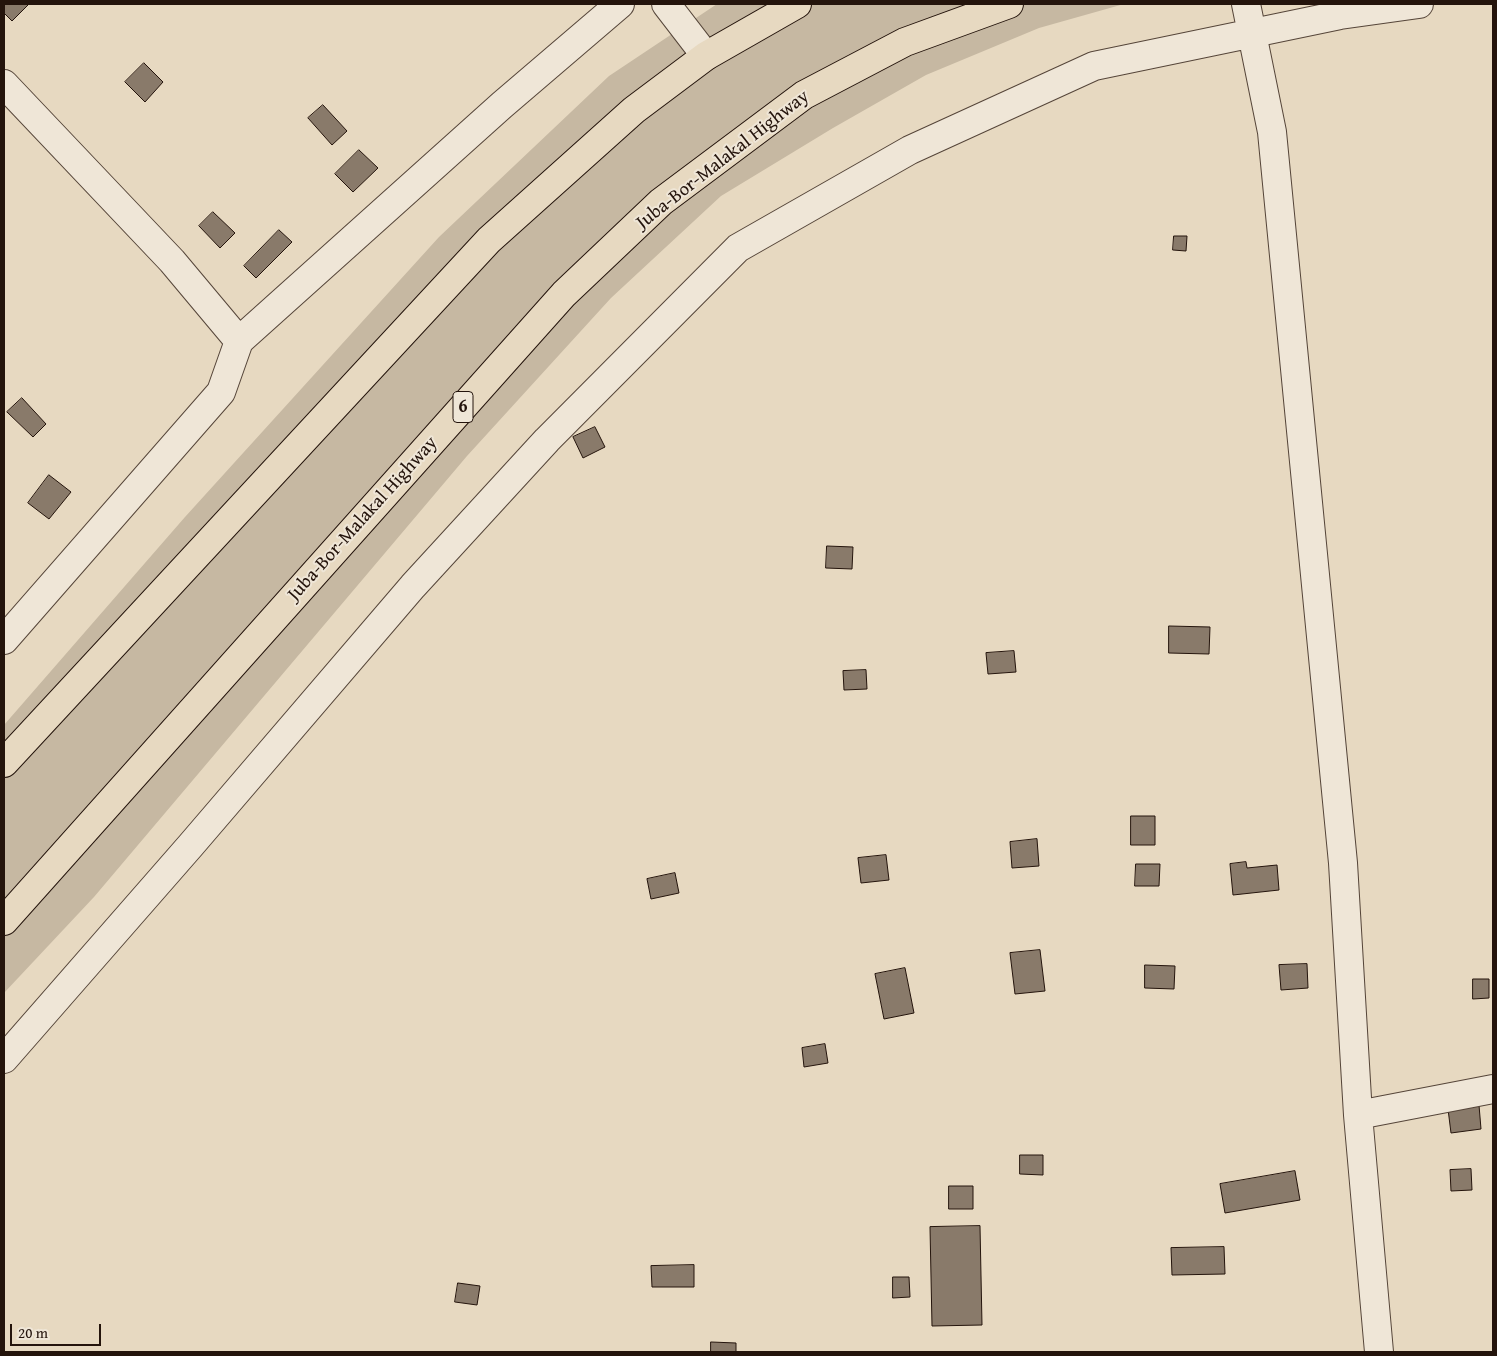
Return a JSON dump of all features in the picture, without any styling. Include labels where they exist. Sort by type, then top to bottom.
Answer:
[{"type":"highway","points":[[4,764],[489,240],[634,110],[706,56],[797,4]]},
{"type":"highway","name":"Juba-Bor-Malakal Highway","points":[[4,921],[564,294],[661,202],[804,95],[905,42],[1010,4]]},
{"type":"street","points":[[4,640],[220,392],[239,341],[502,105],[620,4]]},
{"type":"street","points":[[666,4],[706,56]]},
{"type":"street","points":[[1246,4],[1272,132],[1343,863],[1358,1115],[1379,1352]]},
{"type":"street","points":[[4,1059],[413,586],[547,440],[738,248],[910,150],[1094,66],[1340,15],[1419,4]]},
{"type":"street","points":[[4,84],[172,261],[239,341]]},
{"type":"street","points":[[1358,1115],[1493,1089]]},
{"type":"shaded area","points":[[717,4],[1124,4],[1039,28],[926,75],[833,128],[721,196],[611,298],[467,456],[94,897],[4,993],[4,725],[185,517],[439,237],[609,76]]},
{"type":"building","points":[[4,4],[28,5],[12,21],[4,13]]},
{"type":"building","points":[[144,63],[163,82],[145,102],[125,82]]},
{"type":"building","points":[[323,105],[347,131],[332,145],[308,118]]},
{"type":"building","points":[[359,150],[378,168],[353,192],[335,174]]},
{"type":"building","points":[[213,212],[235,233],[220,248],[199,226]]},
{"type":"building","points":[[279,230],[292,242],[256,278],[244,266]]},
{"type":"building","points":[[1174,236],[1187,236],[1186,251],[1173,250]]},
{"type":"building","points":[[22,398],[46,424],[33,437],[7,412]]},
{"type":"building","points":[[595,427],[605,447],[583,458],[573,437]]},
{"type":"building","points":[[49,475],[71,492],[49,519],[28,503]]},
{"type":"building","points":[[827,546],[853,547],[852,569],[826,568]]},
{"type":"building","points":[[1169,626],[1210,627],[1209,654],[1169,653]]},
{"type":"building","points":[[1014,651],[1016,672],[988,674],[986,653]]},
{"type":"building","points":[[866,670],[867,689],[844,690],[843,671]]},
{"type":"building","points":[[1131,816],[1155,816],[1155,845],[1131,845]]},
{"type":"building","points":[[1037,839],[1039,866],[1012,868],[1010,842]]},
{"type":"building","points":[[886,855],[889,880],[861,883],[858,858]]},
{"type":"building","points":[[1246,862],[1247,868],[1277,865],[1279,890],[1233,895],[1230,864]]},
{"type":"building","points":[[1136,864],[1160,864],[1159,886],[1135,886]]},
{"type":"building","points":[[675,873],[679,893],[651,899],[647,879]]},
{"type":"building","points":[[1040,950],[1045,991],[1015,994],[1010,953]]},
{"type":"building","points":[[1307,964],[1308,988],[1281,990],[1279,965]]},
{"type":"building","points":[[1145,965],[1175,966],[1174,989],[1145,988]]},
{"type":"building","points":[[905,968],[914,1013],[884,1019],[875,974]]},
{"type":"building","points":[[1473,979],[1489,979],[1489,998],[1473,999]]},
{"type":"building","points":[[825,1044],[828,1063],[804,1067],[802,1048]]},
{"type":"building","points":[[1479,1105],[1481,1129],[1451,1133],[1448,1109]]},
{"type":"building","points":[[1020,1155],[1043,1155],[1043,1175],[1020,1174]]},
{"type":"building","points":[[1471,1169],[1472,1190],[1451,1191],[1450,1170]]},
{"type":"building","points":[[1295,1171],[1300,1200],[1225,1213],[1220,1184]]},
{"type":"building","points":[[949,1186],[973,1186],[973,1209],[949,1209]]},
{"type":"building","points":[[980,1226],[982,1325],[932,1326],[930,1227]]},
{"type":"building","points":[[1224,1247],[1225,1274],[1172,1275],[1171,1248]]},
{"type":"building","points":[[694,1265],[694,1287],[652,1287],[651,1266]]},
{"type":"building","points":[[893,1277],[909,1277],[910,1297],[893,1298]]},
{"type":"building","points":[[458,1283],[480,1286],[477,1305],[455,1302]]},
{"type":"building","points":[[711,1342],[736,1343],[736,1352],[711,1352]]}]
